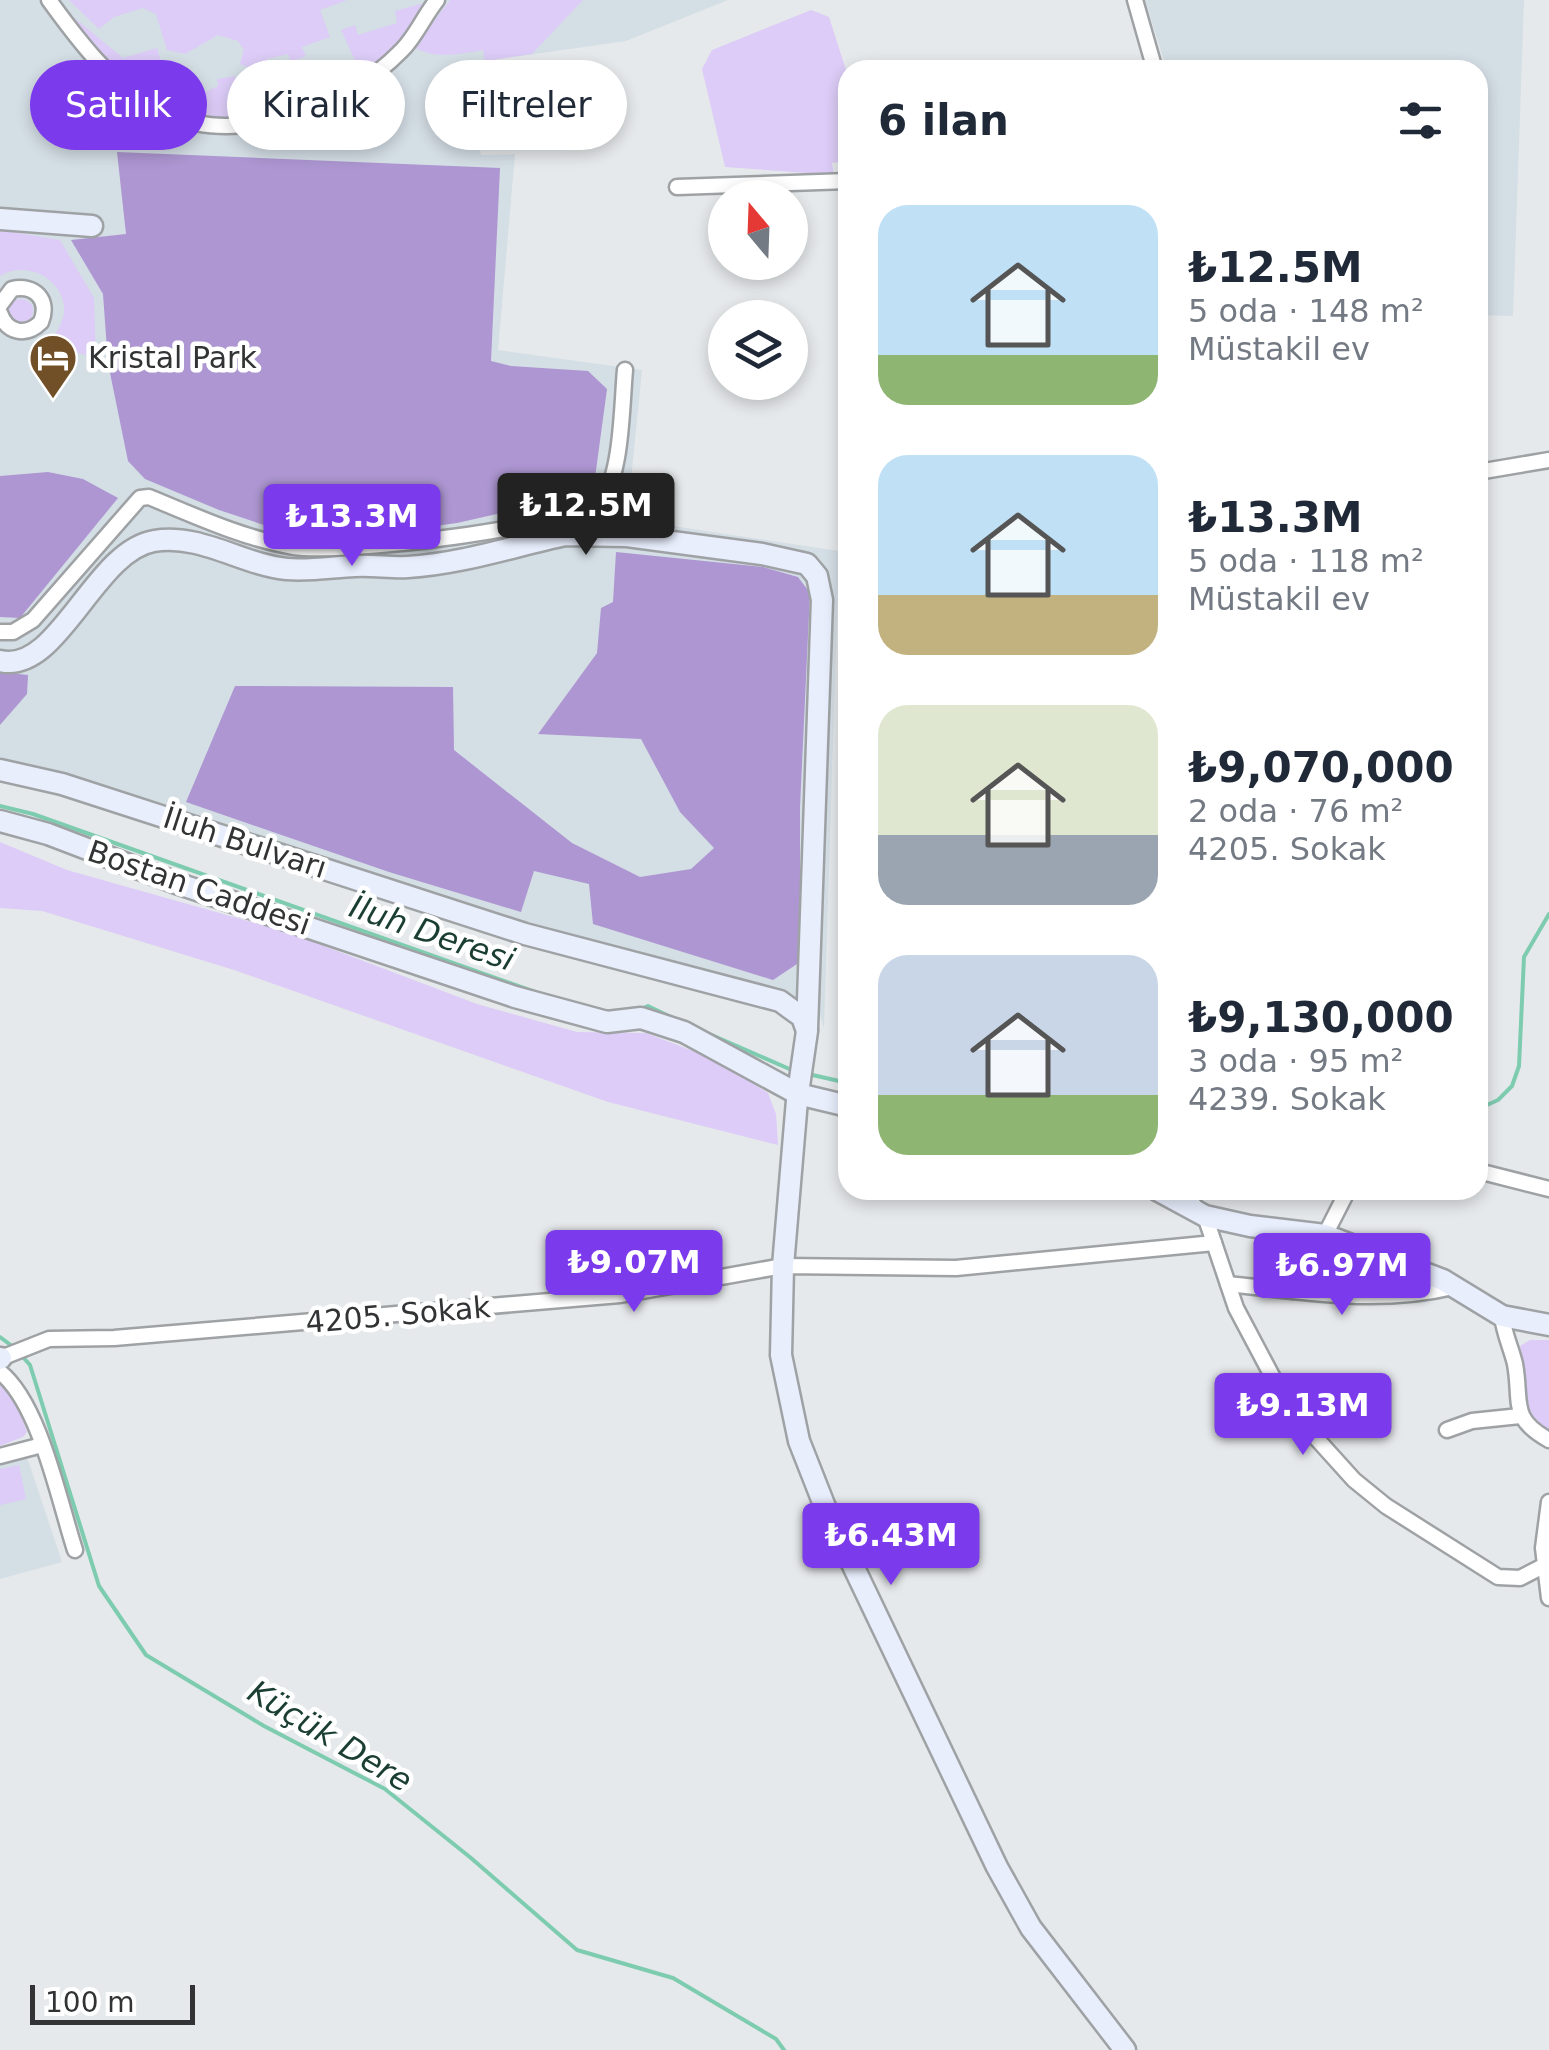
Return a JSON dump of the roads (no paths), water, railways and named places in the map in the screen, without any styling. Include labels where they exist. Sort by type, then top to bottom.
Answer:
[{"type":"street","points":[[50,0],[90,56],[120,85],[176,118],[207,126],[238,127],[308,110],[354,89],[405,47],[437,0]]},
{"type":"street","points":[[1135,0],[1153,60]]},
{"type":"street","points":[[678,187],[838,181]]},
{"type":"street","points":[[0,219],[92,226]]},
{"type":"street","points":[[0,305],[6,293],[19,287],[33,290],[42,300],[44,314],[41,322],[28,331],[7,328],[0,313]]},
{"type":"street","points":[[0,632],[13,632],[34,620],[140,498],[150,497],[278,544],[306,548],[438,541],[552,517],[596,502],[608,487],[614,470],[625,370]]},
{"type":"street","points":[[1488,470],[1549,460]]},
{"type":"street","points":[[0,661],[16,663],[35,656],[111,568],[138,546],[158,540],[197,544],[274,568],[294,570],[410,567],[564,534],[585,533],[723,548],[807,564],[821,585],[822,600],[806,1038],[783,1266],[781,1355],[785,1382],[799,1441],[826,1508],[997,1866],[1031,1928],[1124,2050]]},
{"type":"street","name":"İluh Bulvarı","points":[[0,770],[62,784],[525,934],[780,1001],[802,1017],[806,1038]]},
{"type":"street","name":"Bostan Caddesi","points":[[0,821],[515,997],[607,1022],[641,1018],[684,1032],[798,1090],[838,1103]]},
{"type":"street","points":[[1488,1174],[1549,1189]]},
{"type":"street","points":[[1175,1200],[1205,1216],[1325,1235],[1415,1268],[1502,1316],[1549,1325]]},
{"type":"street","points":[[1188,1200],[1205,1216],[1245,1326],[1289,1408],[1354,1480],[1386,1506],[1498,1577],[1520,1578],[1547,1564]]},
{"type":"street","points":[[1325,1235],[1343,1200]]},
{"type":"street","points":[[1293,1291],[1296,1232]]},
{"type":"street","name":"4205. Sokak","points":[[0,1358],[48,1339],[114,1338],[590,1298],[783,1266],[956,1268],[1214,1243]]},
{"type":"street","points":[[1228,1284],[1401,1296],[1453,1287]]},
{"type":"street","points":[[1502,1316],[1504,1336],[1514,1361],[1520,1416],[1532,1430],[1549,1440]]},
{"type":"street","points":[[0,1372],[15,1384],[42,1445],[75,1550]]},
{"type":"street","points":[[1447,1430],[1472,1421],[1520,1416]]},
{"type":"street","points":[[0,1456],[42,1445]]},
{"type":"street","points":[[1549,1502],[1543,1548],[1549,1598]]},
{"type":"waterway","name":"İluh Deresi","points":[[0,806],[33,814],[538,993]]},
{"type":"waterway","name":"İluh Deresi","points":[[1488,1104],[1512,1086],[1519,1066],[1524,957],[1549,914]]},
{"type":"waterway","name":"İluh Deresi","points":[[638,1010],[648,1006],[675,1019]]},
{"type":"waterway","name":"İluh Deresi","points":[[707,1033],[794,1071]]},
{"type":"waterway","name":"İluh Deresi","points":[[808,1074],[838,1081]]},
{"type":"waterway","name":"Küçük Dere","points":[[0,1337],[16,1349]]},
{"type":"waterway","name":"Küçük Dere","points":[[22,1356],[30,1365],[99,1586],[146,1655],[264,1726],[385,1789],[577,1950],[673,1978],[776,2039],[784,2050]]},
{"type":"place","name":"Kristal Park","points":[[53,400]]}]
